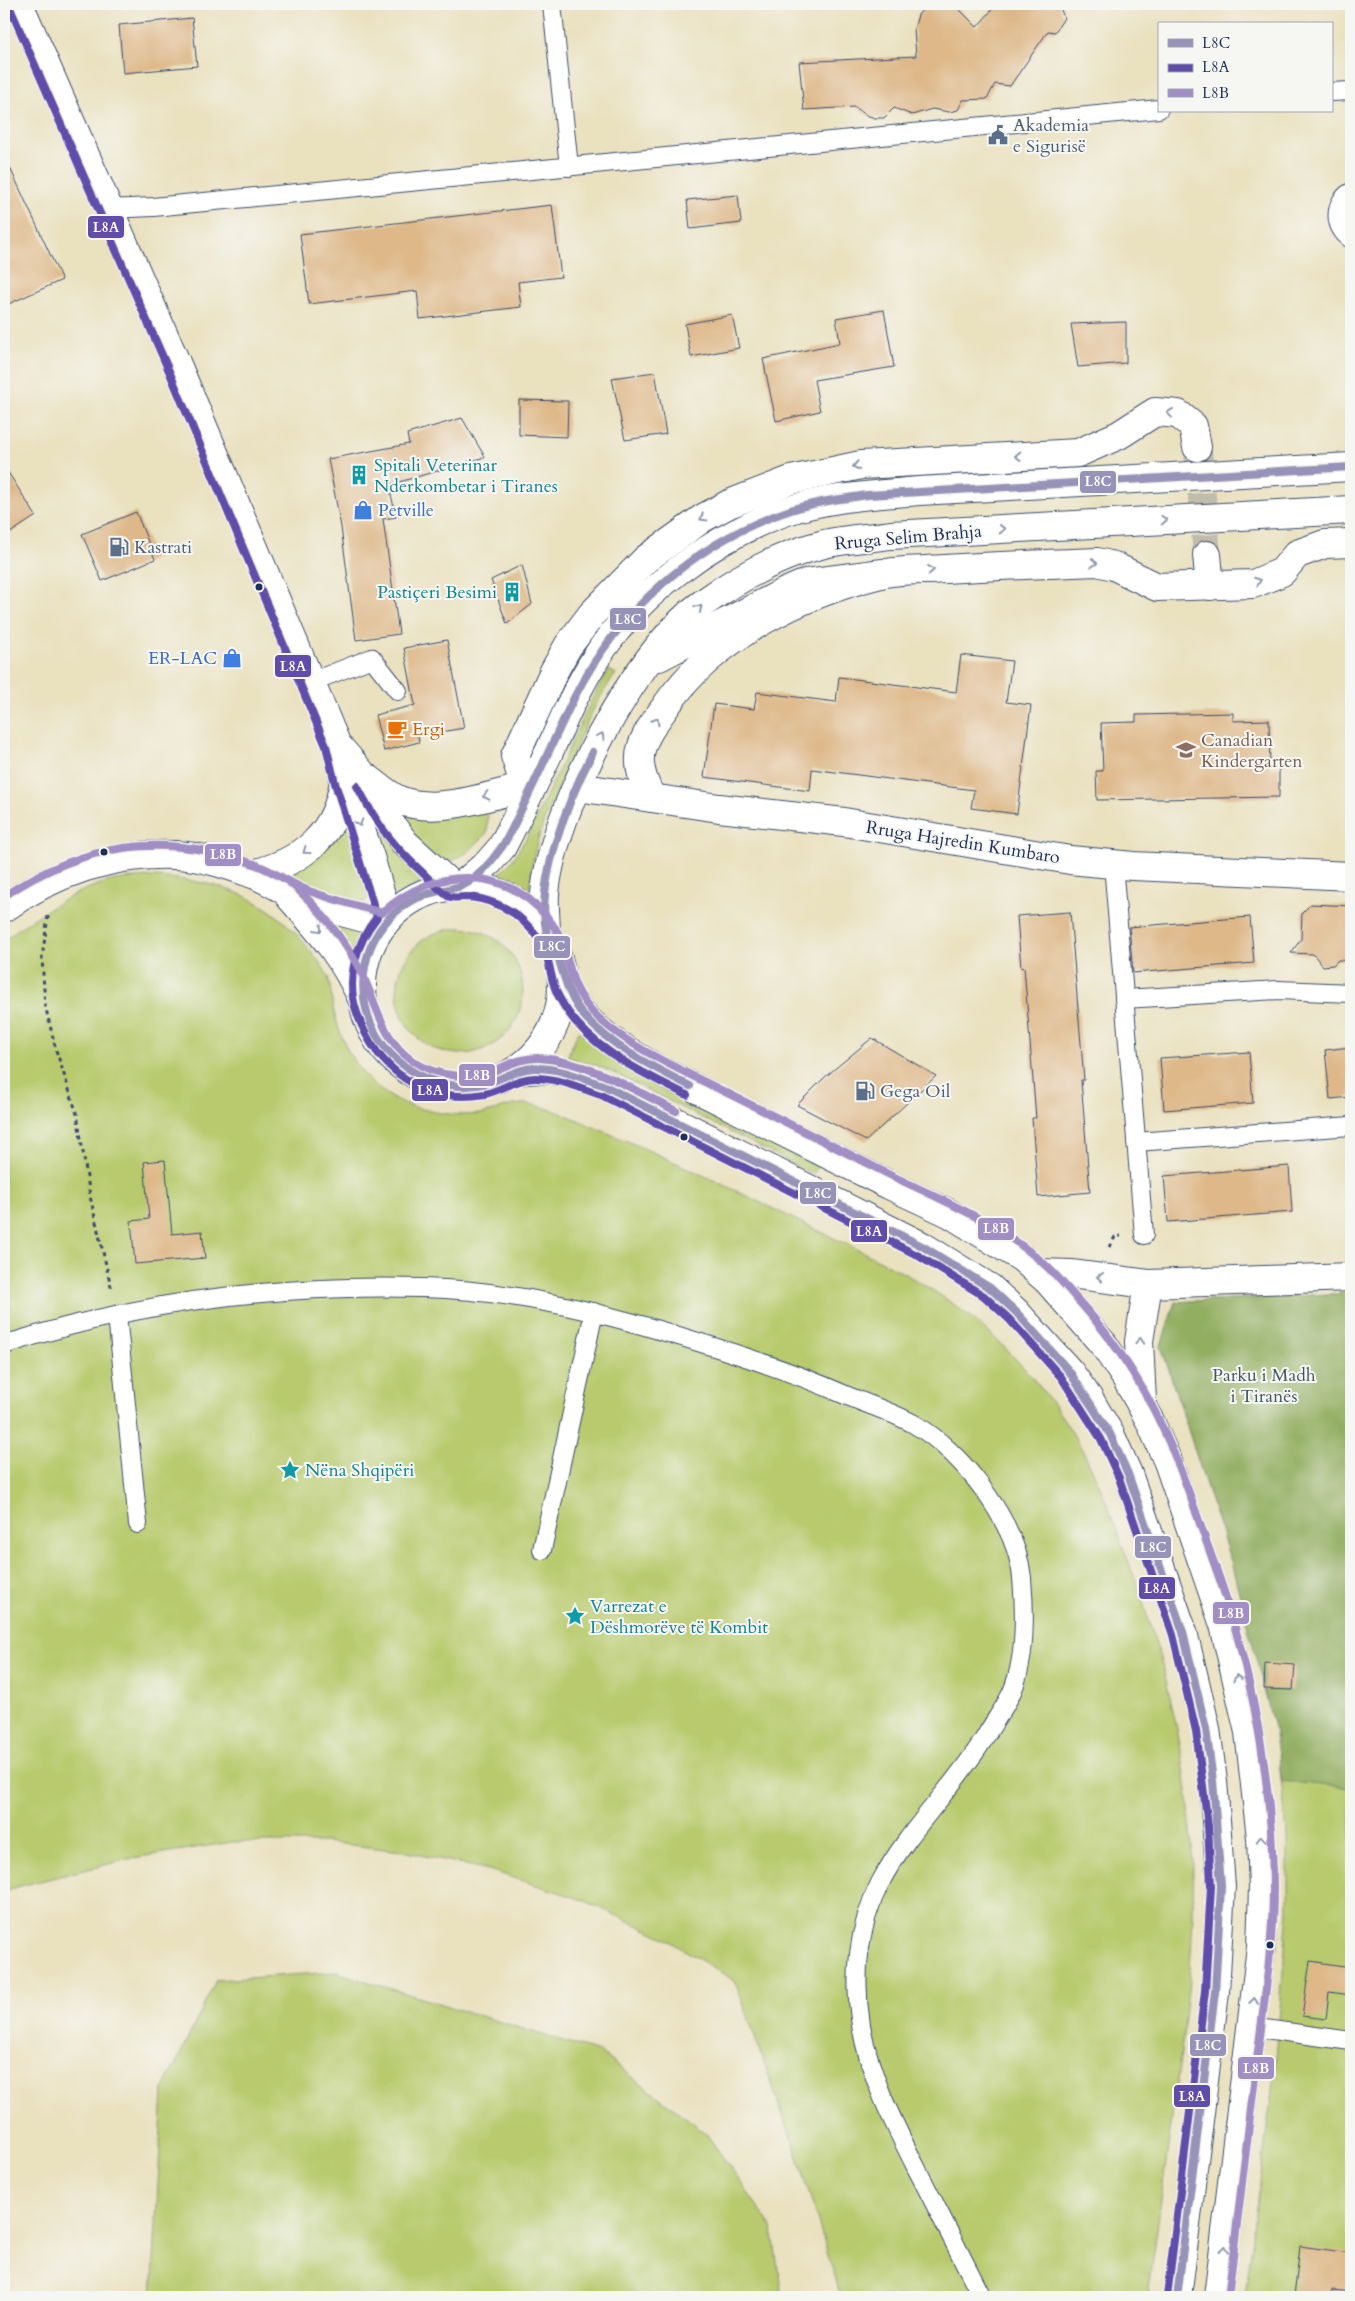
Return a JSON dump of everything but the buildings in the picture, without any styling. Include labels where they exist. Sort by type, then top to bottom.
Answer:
[{"type":"main road","points":[[20,4],[353,778],[386,922]]},
{"type":"main road","points":[[533,785],[521,774],[515,756],[554,671],[568,646],[592,614],[629,575],[672,539],[712,513],[791,480],[861,465],[1078,453],[1120,435],[1155,412],[1178,414],[1193,426],[1197,447]]},
{"type":"main road","points":[[456,887],[490,862],[502,847],[569,706],[596,657],[625,621],[667,578],[717,542],[784,512],[847,497],[918,491],[1351,467]]},
{"type":"main road","name":"Rruga Selim Brahja","points":[[546,932],[545,894],[549,874],[564,819],[590,757],[609,722],[646,664],[671,634],[700,606],[732,584],[786,557],[825,544],[891,535],[1351,510]]},
{"type":"main road","name":"Rruga Selim Brahja","points":[[652,798],[640,770],[640,748],[681,683],[711,656],[744,631],[816,595],[883,573],[1097,562],[1114,566],[1157,587],[1253,584],[1282,572],[1297,554],[1325,544],[1351,543]]},
{"type":"main road","points":[[1207,554],[1210,586]]},
{"type":"main road","points":[[646,664],[783,592],[806,583],[883,573]]},
{"type":"main road","points":[[353,778],[398,799],[426,805],[450,805],[533,785]]},
{"type":"main road","points":[[254,874],[272,870],[301,855],[314,845],[334,818],[353,778]]},
{"type":"main road","points":[[353,778],[405,843],[456,887]]},
{"type":"main road","name":"Rruga Hajredin Kumbaro","points":[[577,786],[726,809],[844,822],[1070,860],[1351,876]]},
{"type":"main road","points":[[4,908],[21,896],[76,870],[106,861],[145,856],[176,855],[206,860],[254,874],[306,901],[386,922]]},
{"type":"main road","points":[[364,1003],[362,987],[367,956],[373,941],[386,922],[417,897],[456,887],[476,888],[509,898],[523,907],[546,932],[554,946],[562,978],[572,1001],[587,1019],[623,1049],[659,1070],[888,1185],[949,1212],[1006,1247],[1040,1274],[1104,1345],[1142,1407],[1168,1462],[1224,1625],[1249,1732],[1261,1838],[1263,1888],[1261,1947],[1218,2297]]},
{"type":"main road","points":[[287,892],[328,940],[344,963],[364,1003],[374,1033],[383,1047],[406,1069],[420,1077],[435,1082],[467,1086],[498,1080],[513,1072],[538,1052],[551,1032],[559,1010],[562,978]]},
{"type":"main road","points":[[513,1072],[535,1068],[558,1070],[605,1086],[913,1242],[958,1267],[990,1288],[1016,1312],[1069,1371],[1110,1434],[1128,1474],[1183,1632],[1206,1729],[1218,1825],[1221,1886],[1215,1992],[1177,2297]]},
{"type":"main road","points":[[1040,1274],[1071,1274],[1148,1284],[1351,1277]]},
{"type":"main road","points":[[1142,1407],[1139,1340],[1148,1284]]},
{"type":"lane","points":[[552,4],[569,167]]},
{"type":"lane","points":[[1332,92],[1351,90]]},
{"type":"lane","points":[[108,209],[163,206],[1158,110]]},
{"type":"lane","points":[[1351,192],[1342,200],[1337,216],[1343,232],[1351,239]]},
{"type":"lane","points":[[311,682],[372,658],[398,691]]},
{"type":"lane","points":[[1114,864],[1144,1235]]},
{"type":"lane","points":[[1124,998],[1279,990],[1351,993]]},
{"type":"lane","points":[[1136,1142],[1351,1126]]},
{"type":"lane","points":[[4,1344],[41,1332],[169,1303],[253,1294],[354,1287],[429,1288],[495,1294],[594,1312],[700,1342],[800,1376],[915,1424],[946,1447],[972,1475],[1010,1533],[1022,1572],[1024,1610],[1022,1650],[1015,1687],[978,1749],[909,1839],[879,1885],[861,1937],[856,1980],[861,2027],[876,2086],[893,2124],[982,2297]]},
{"type":"lane","points":[[542,1550],[594,1312]]},
{"type":"lane","points":[[117,1315],[138,1524]]},
{"type":"lane","points":[[1251,2027],[1351,2041]]},
{"type":"path","points":[[52,880],[42,958],[44,1005],[56,1050],[77,1114],[90,1196],[117,1315]]},
{"type":"path","points":[[1110,1247],[1115,1236]]},
{"type":"green space","points":[[609,670],[616,674],[591,714],[542,826],[533,860],[529,900],[512,889],[491,882],[512,861],[527,837],[593,697]]},
{"type":"green space","points":[[367,805],[429,881],[412,887],[391,900]]},
{"type":"green space","points":[[488,809],[487,833],[468,852],[445,865],[424,847],[397,811]]},
{"type":"green space","points":[[341,824],[348,824],[368,898],[365,902],[336,898],[305,886],[290,875]]},
{"type":"green space","name":"Varrezat e Dëshmorëve të Kombit","points":[[151,877],[195,882],[236,892],[272,912],[288,926],[314,955],[326,973],[337,1022],[355,1063],[375,1086],[387,1095],[420,1109],[450,1114],[481,1114],[521,1104],[539,1106],[570,1117],[701,1174],[871,1256],[938,1294],[959,1308],[995,1338],[1053,1404],[1077,1440],[1097,1480],[1146,1611],[1174,1714],[1181,1749],[1190,1820],[1193,1889],[1191,1958],[1180,2061],[1148,2297],[841,2297],[799,2160],[735,1981],[663,1937],[583,1900],[489,1870],[402,1851],[325,1842],[232,1842],[133,1858],[16,1887],[4,1893],[4,940],[43,913],[88,888],[116,880]]},
{"type":"green space","points":[[326,917],[363,928],[351,953]]},
{"type":"green space","points":[[460,928],[484,933],[504,947],[518,967],[523,991],[518,1015],[504,1035],[484,1049],[460,1054],[436,1049],[416,1035],[402,1015],[397,991],[402,967],[416,947],[436,933]]},
{"type":"green space","points":[[580,1031],[610,1058],[647,1082],[818,1166],[813,1174],[614,1073],[596,1065],[567,1057]]},
{"type":"green space","name":"Parku i Madh i Tiranës","points":[[1351,1293],[1351,2297],[1245,2297],[1276,2059],[1288,1911],[1288,1839],[1275,1728],[1258,1658],[1231,1562],[1161,1346],[1175,1302]]},
{"type":"green space","name":"Parku i Madh i Tiranës","points":[[1351,1293],[1351,1788],[1282,1781],[1274,1728],[1231,1562],[1161,1346],[1175,1302]]},
{"type":"green space","points":[[336,1972],[599,2052],[705,2132],[772,2227],[782,2297],[152,2297],[163,2090],[216,1980]]},
{"type":"tunnel","points":[[1198,451],[1207,555]]},
{"type":"transit line","name":"L8A","points":[[10,8],[169,371],[326,746],[335,783],[377,917],[363,938],[358,950],[352,988],[357,1013],[365,1033],[376,1051],[405,1079],[423,1088],[442,1094],[463,1096],[485,1094],[522,1080],[544,1078],[601,1095],[917,1255],[984,1296],[1009,1319],[1061,1377],[1101,1439],[1119,1478],[1173,1635],[1196,1731],[1208,1826],[1211,1886],[1205,1991],[1167,2296]]},
{"type":"transit line","name":"L8C","points":[[1177,2297],[1215,1992],[1221,1886],[1213,1781],[1206,1729],[1183,1632],[1128,1474],[1110,1434],[1069,1371],[1016,1312],[990,1288],[922,1246],[605,1086],[579,1077],[552,1069],[533,1068],[473,1086],[443,1084],[428,1079],[402,1064],[381,1042],[371,1025],[365,1006],[363,986],[370,948],[379,931],[392,915],[420,897],[464,885],[482,871],[497,853],[510,833],[575,696],[613,636],[662,584],[690,561],[752,525],[805,506],[868,495],[1351,467]]},
{"type":"transit line","name":"L8C","points":[[593,752],[574,792],[556,840],[545,890],[544,913],[548,937],[558,957],[572,998],[586,1018],[622,1048],[690,1086]]},
{"type":"transit line","name":"L8A","points":[[357,786],[386,834],[403,854],[442,892],[452,897],[482,899],[496,904],[516,915],[530,928],[545,952],[553,983],[559,997],[583,1030],[632,1067],[687,1095]]},
{"type":"transit line","name":"L8B","points":[[4,896],[34,878],[64,864],[94,854],[125,848],[156,846],[188,848],[220,854],[254,864],[312,892],[382,913],[403,897],[425,886],[449,879],[473,878],[496,882],[518,892],[538,907],[559,934],[580,995],[588,1007],[621,1036],[647,1053],[980,1219],[1014,1240],[1038,1258],[1084,1307],[1104,1331],[1137,1380],[1176,1457],[1221,1583],[1243,1656],[1257,1722],[1267,1788],[1273,1888],[1270,1953],[1228,2297]]},
{"type":"transit line","name":"L8B","points":[[289,882],[320,912],[346,946],[366,982],[387,1031],[402,1052],[413,1061],[432,1071],[464,1076],[486,1073],[517,1061],[528,1059],[540,1058],[558,1061],[576,1065],[610,1078],[676,1111]]},
{"type":"place","name":"Akademia e Sigurisë","points":[[998,135]]},
{"type":"place","name":"Spitali Veterinar Nderkombetar i Tiranes","points":[[359,475]]},
{"type":"place","name":"Petville","points":[[363,510]]},
{"type":"place","name":"Kastrati","points":[[119,547]]},
{"type":"place","name":"Pastiçeri Besimi","points":[[512,592]]},
{"type":"place","name":"ER-LAC","points":[[232,658]]},
{"type":"place","name":"Ergi","points":[[397,729]]},
{"type":"place","name":"Canadian Kindergarten","points":[[1186,750]]},
{"type":"place","name":"Gega Oil","points":[[865,1091]]},
{"type":"place","name":"Nëna Shqipëri","points":[[290,1470]]},
{"type":"place","name":"Varrezat e Dëshmorëve të Kombit","points":[[575,1616]]}]
